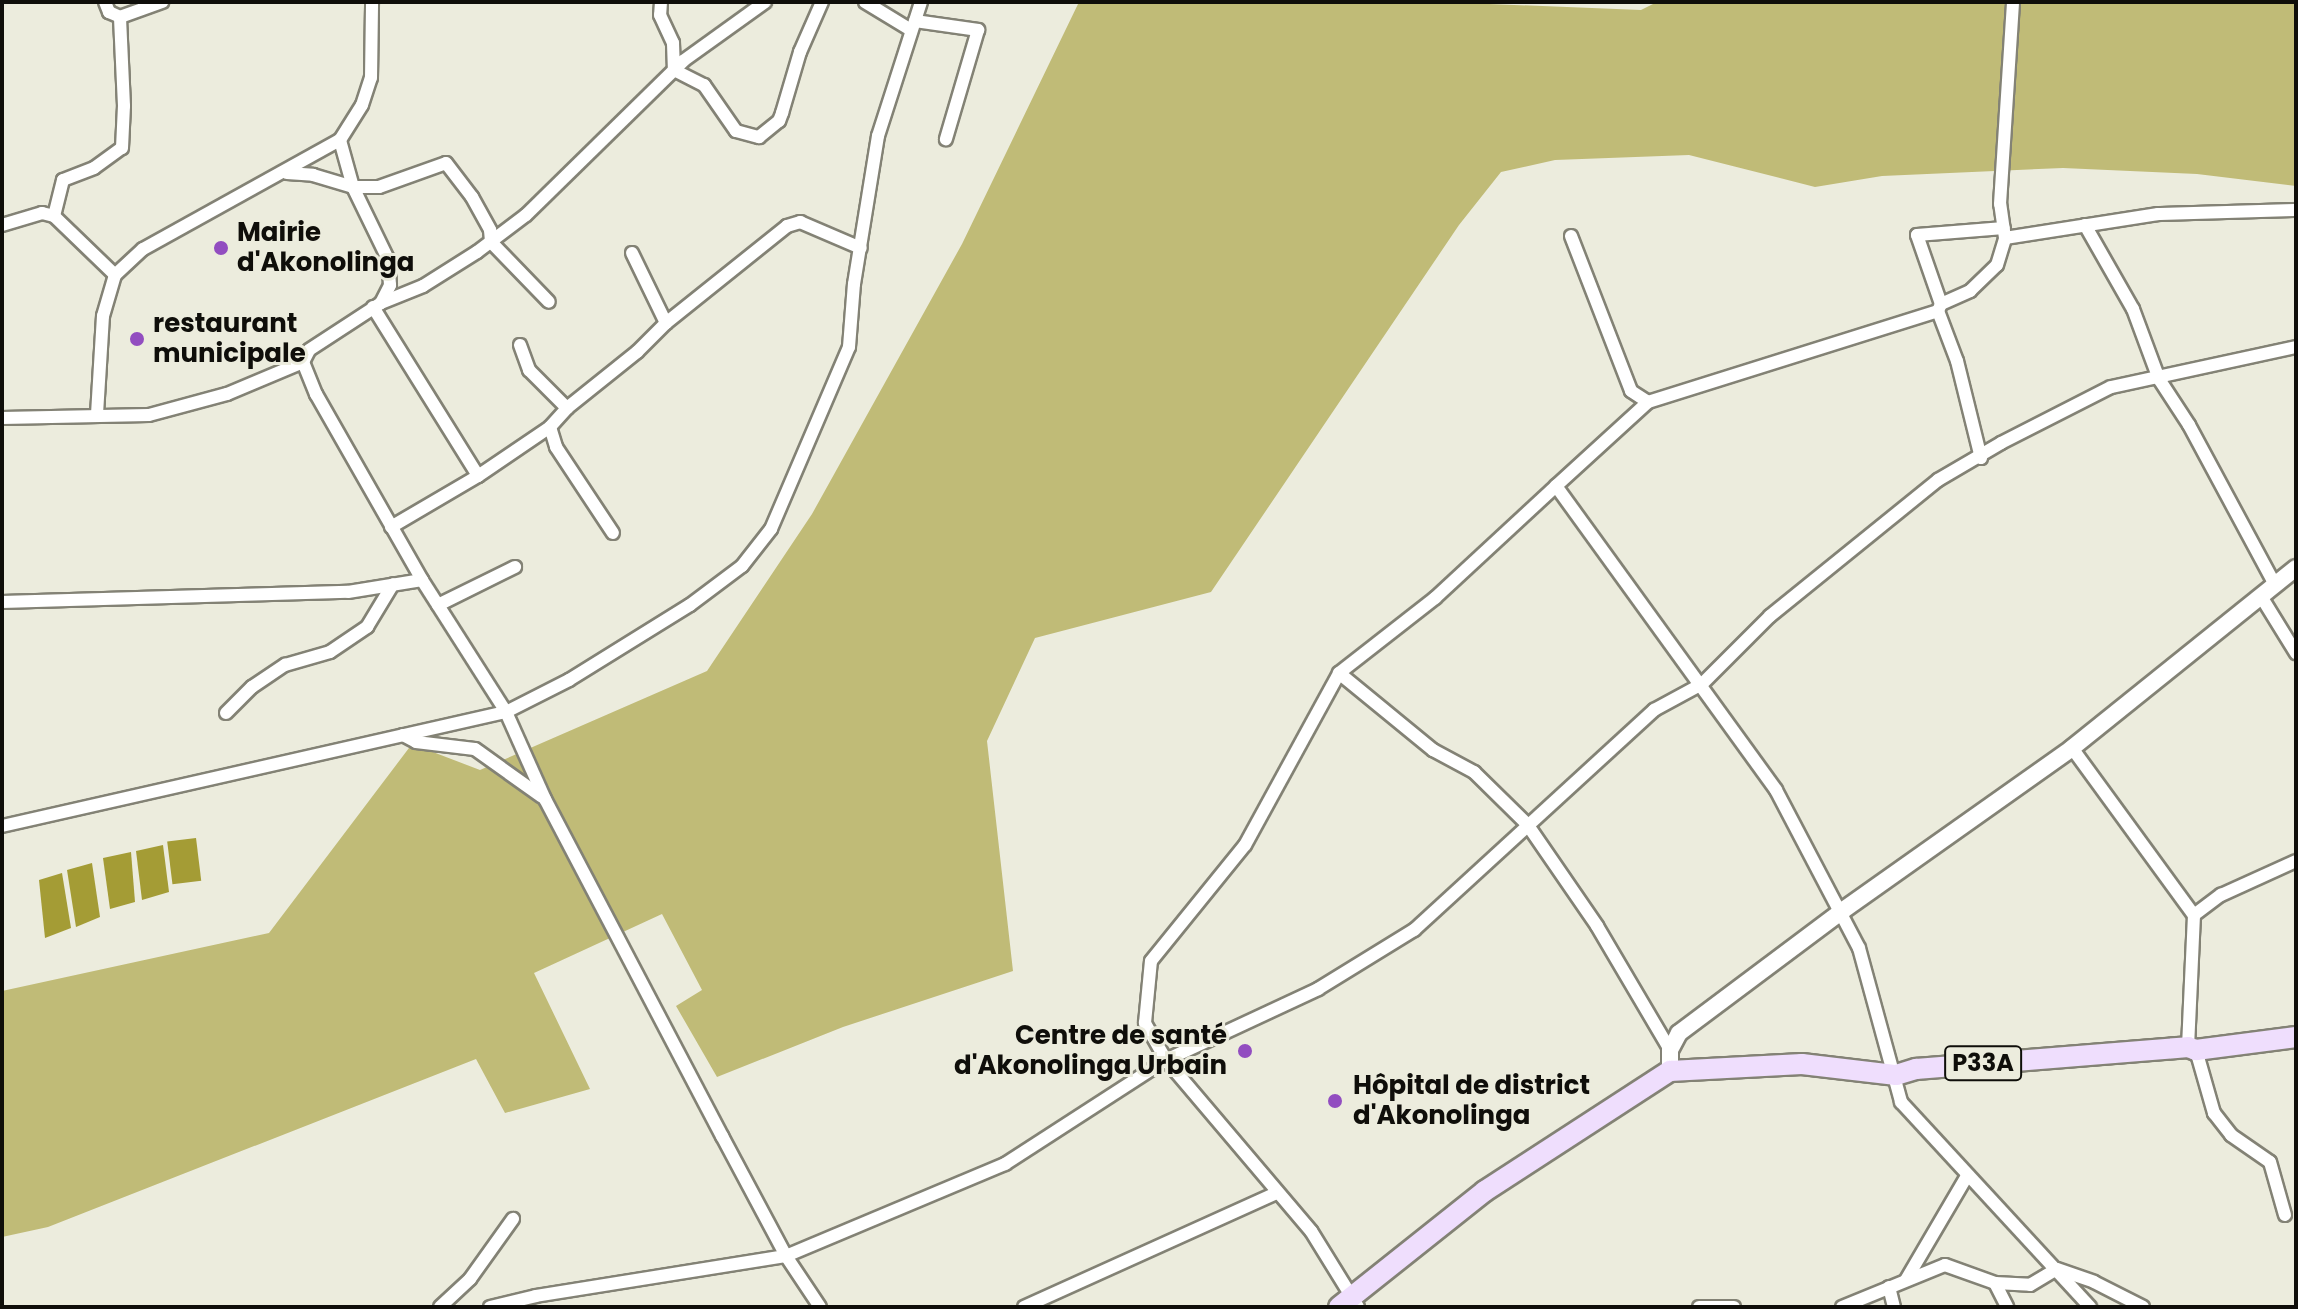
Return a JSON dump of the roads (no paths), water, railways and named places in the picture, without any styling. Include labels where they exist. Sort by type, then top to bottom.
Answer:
[{"type":"main road","name":"P33A","points":[[1349,1304],[1485,1191],[1670,1071],[1802,1064],[1896,1075],[1916,1069],[2296,1037]]},
{"type":"street","points":[[105,2],[109,12],[120,17],[162,2]]},
{"type":"street","points":[[97,414],[103,316],[115,275],[143,249],[340,140],[362,105],[371,78],[372,2]]},
{"type":"street","points":[[661,2],[660,15],[673,43],[674,70]]},
{"type":"street","points":[[2,418],[97,414],[132,416],[178,409],[227,394],[303,362],[309,350],[377,305],[423,286],[491,242],[581,164],[674,70],[765,2]]},
{"type":"street","points":[[674,70],[704,85],[736,131],[759,137],[782,113],[800,52],[822,2]]},
{"type":"street","points":[[865,2],[913,26],[978,30],[946,139]]},
{"type":"street","points":[[2,826],[506,712],[569,680],[690,605],[742,566],[771,529],[849,347],[878,136],[921,2]]},
{"type":"street","points":[[1349,1304],[1311,1231],[1166,1060],[1145,1023],[1151,961],[1245,845],[1339,673],[1435,598],[1648,402],[1940,307],[1970,291],[1997,265],[2004,233],[2000,204],[2013,2]]},
{"type":"street","points":[[54,216],[63,180],[94,168],[122,148],[124,106],[120,17]]},
{"type":"street","points":[[340,140],[353,187],[388,259],[390,285],[377,305]]},
{"type":"street","points":[[285,173],[313,175],[353,187],[379,187],[446,163],[472,197],[490,230],[491,242],[549,302]]},
{"type":"street","points":[[1981,458],[1957,361],[1917,235],[2004,233],[2158,214],[2296,210]]},
{"type":"street","points":[[2,225],[42,213],[54,216],[115,275]]},
{"type":"street","points":[[391,527],[478,476],[550,427],[567,408],[637,352],[666,323],[795,222],[861,248]]},
{"type":"street","points":[[2085,225],[2133,309],[2159,379],[2189,425],[2274,583]]},
{"type":"street","points":[[1571,236],[1631,391],[1648,402]]},
{"type":"street","points":[[632,253],[666,323]]},
{"type":"street","points":[[377,305],[478,476]]},
{"type":"street","points":[[520,345],[529,370],[567,408]]},
{"type":"street","points":[[490,1307],[786,1256],[1005,1164],[1166,1060],[1318,989],[1414,930],[1654,710],[1702,684],[1782,606],[1938,480],[1981,458],[2001,443],[2111,387],[2296,347]]},
{"type":"street","points":[[303,362],[316,394],[391,527],[506,712],[545,799],[786,1256],[820,1307]]},
{"type":"street","points":[[550,427],[556,447],[613,533]]},
{"type":"street","points":[[1556,486],[1776,790],[1859,948],[1901,1102],[2090,1307]]},
{"type":"street","points":[[438,605],[515,567]]},
{"type":"street","points":[[1670,1071],[1670,1050],[1679,1033],[1842,911],[2072,748],[2296,568]]},
{"type":"street","points":[[2,602],[348,592],[422,580]]},
{"type":"street","points":[[226,713],[252,687],[285,665],[330,652],[367,627],[393,584]]},
{"type":"street","points":[[2262,598],[2296,653]]},
{"type":"street","points":[[1339,673],[1433,750],[1474,772],[1527,824],[1597,926],[1670,1050]]},
{"type":"street","points":[[403,735],[416,742],[475,749],[545,799]]},
{"type":"street","points":[[2072,748],[2194,915],[2192,1048],[2214,1113],[2231,1135],[2270,1162],[2285,1215]]},
{"type":"street","points":[[2194,915],[2221,895],[2296,861]]},
{"type":"street","points":[[1906,1280],[1967,1176]]},
{"type":"street","points":[[1024,1307],[1276,1193]]},
{"type":"street","points":[[440,1307],[470,1279],[513,1219]]},
{"type":"street","points":[[1842,1307],[1945,1265],[1995,1283],[2030,1285],[2057,1269]]},
{"type":"street","points":[[2057,1269],[2094,1282],[2143,1307]]},
{"type":"street","points":[[1995,1283],[2007,1307]]},
{"type":"street","points":[[1889,1287],[1894,1307]]},
{"type":"street","points":[[1699,1307],[1734,1307]]},
{"type":"place","name":"Mairie d'Akonolinga","points":[[221,248]]},
{"type":"place","name":"restaurant municipale","points":[[137,339]]},
{"type":"place","name":"Centre de santé d'Akonolinga Urbain","points":[[1245,1051]]},
{"type":"place","name":"Hôpital de district d'Akonolinga","points":[[1335,1101]]}]
